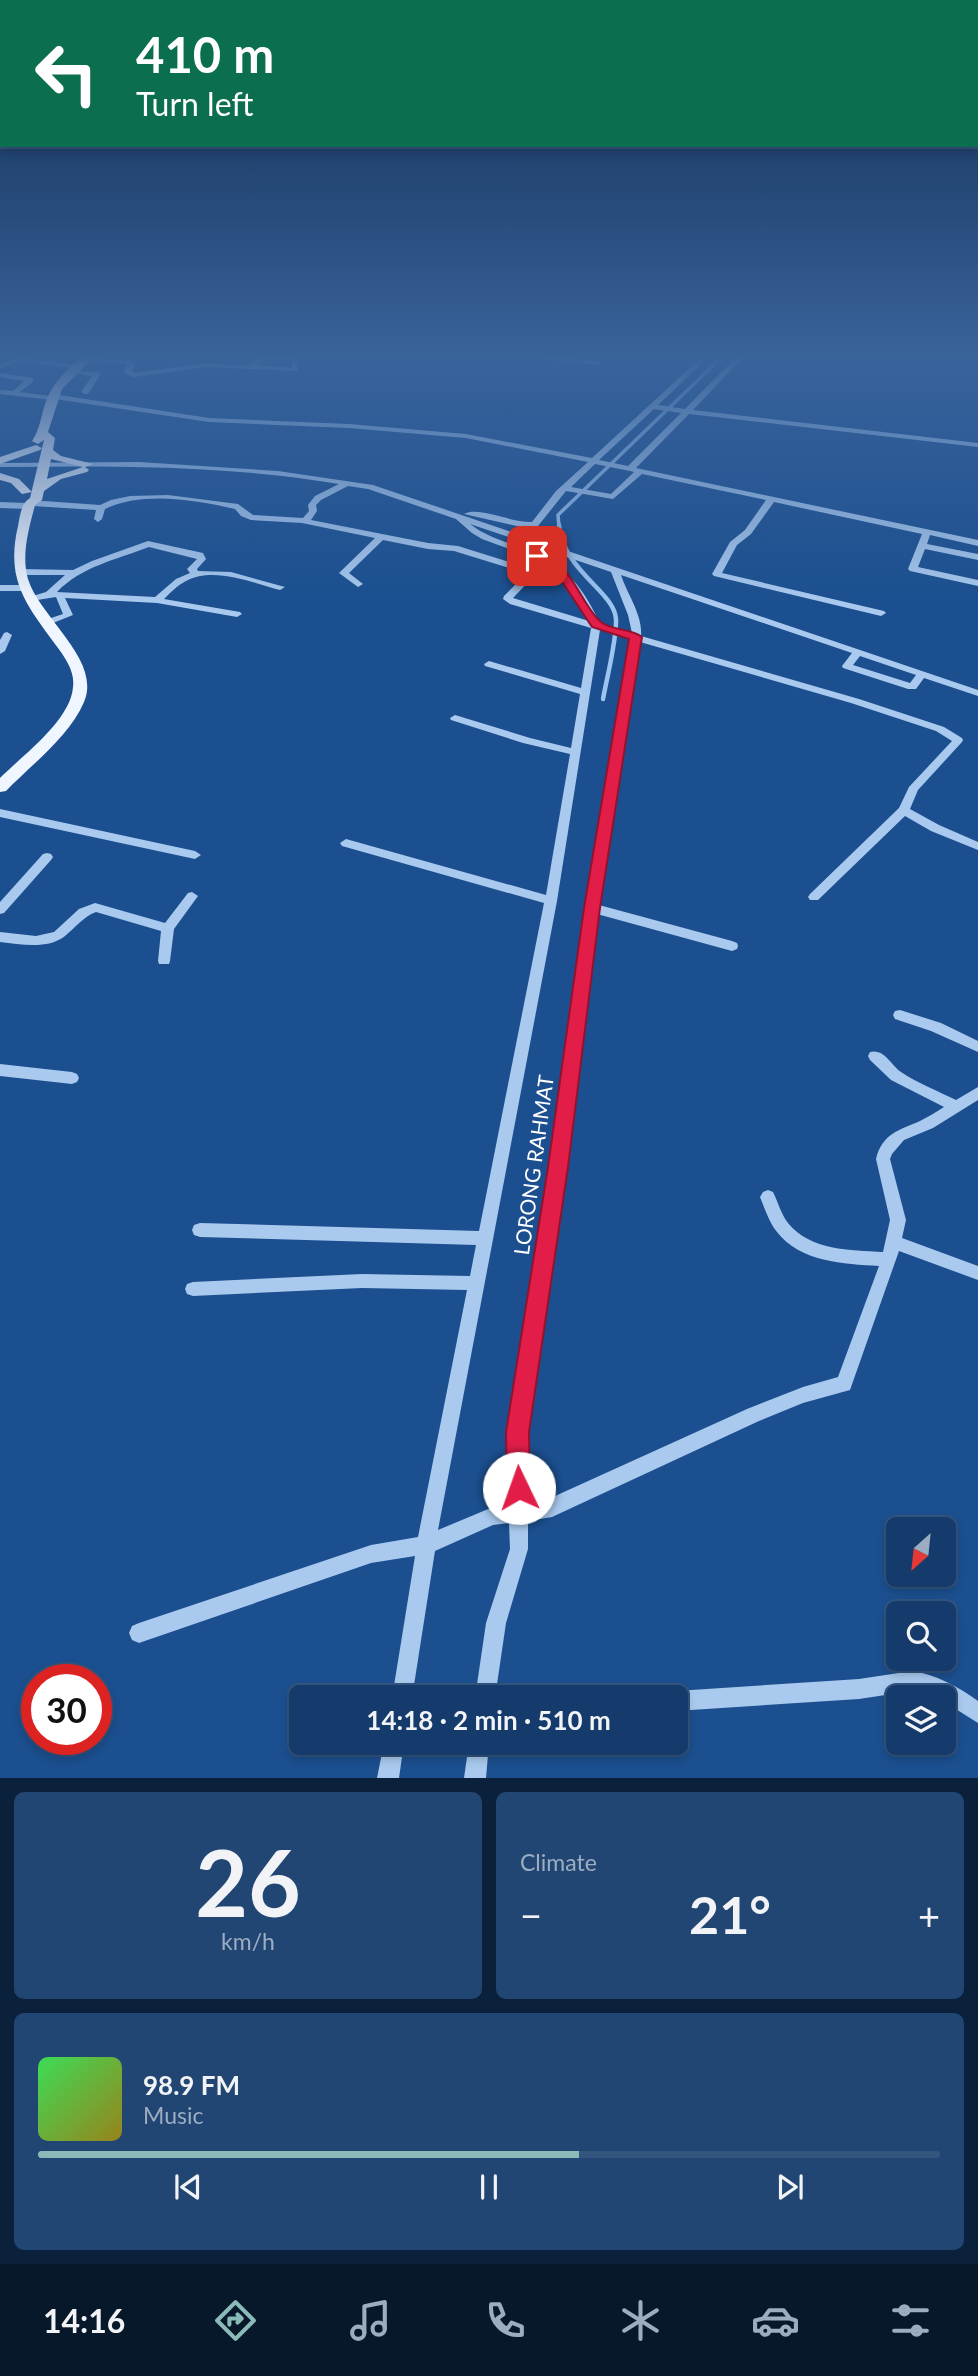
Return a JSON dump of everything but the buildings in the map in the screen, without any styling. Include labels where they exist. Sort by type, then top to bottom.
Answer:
[{"type":"main road","points":[[0,787],[64,721],[80,692],[80,673],[74,661],[28,593],[20,572],[31,498],[42,449],[48,437]]},
{"type":"main road","points":[[0,463],[42,449],[58,458],[85,467]]},
{"type":"main road","points":[[31,498],[57,477],[85,467]]},
{"type":"main road","points":[[0,474],[15,481],[31,498]]},
{"type":"street","points":[[471,437],[593,460],[978,543]]},
{"type":"street","points":[[457,514],[481,514],[533,526],[565,488],[619,437]]},
{"type":"street","points":[[630,469],[663,437]]},
{"type":"street","points":[[907,437],[978,445]]},
{"type":"street","points":[[0,463],[38,468]]},
{"type":"street","points":[[0,474],[38,468],[119,466],[251,470],[347,482],[457,514],[552,550],[978,693]]},
{"type":"street","points":[[565,488],[613,497],[640,471]]},
{"type":"street","points":[[305,522],[313,511],[312,505],[316,499],[347,482]]},
{"type":"street","points":[[0,505],[31,498],[101,508],[133,497],[191,500],[238,507],[251,517],[305,522],[428,546],[455,548],[525,571],[529,576],[509,596],[509,600],[855,701],[940,729],[958,740],[913,789],[904,810],[814,897]]},
{"type":"street","points":[[771,500],[748,532],[733,544],[717,574],[881,613]]},
{"type":"street","points":[[98,519],[101,508]]},
{"type":"street","points":[[405,1685],[434,1542],[484,1238],[551,901],[585,692],[599,625],[561,572],[544,559],[477,534],[466,527],[457,514]]},
{"type":"street","points":[[926,532],[912,568],[914,570],[978,583]]},
{"type":"street","points":[[455,548],[477,534]]},
{"type":"street","points":[[358,584],[344,573],[382,537]]},
{"type":"street","points":[[20,572],[72,572],[150,544],[200,555],[202,559],[192,569],[195,574]]},
{"type":"street","points":[[921,545],[978,557]]},
{"type":"street","points":[[514,566],[527,552]]},
{"type":"street","points":[[615,570],[619,590],[634,613],[634,636]]},
{"type":"street","points":[[54,594],[72,572]]},
{"type":"street","points":[[158,600],[181,580],[195,574],[210,573],[280,587]]},
{"type":"street","points":[[0,588],[28,593],[158,600],[237,614]]},
{"type":"street","points":[[48,622],[68,615],[54,594]]},
{"type":"street","points":[[0,651],[7,635]]},
{"type":"street","name":"LORONG RAHMAT","points":[[487,1685],[496,1623],[519,1549],[517,1432],[634,636]]},
{"type":"street","points":[[857,653],[847,666],[912,687],[921,675]]},
{"type":"street","points":[[489,664],[585,692]]},
{"type":"street","points":[[455,718],[527,741],[575,752]]},
{"type":"street","points":[[904,810],[934,828],[978,846]]},
{"type":"street","points":[[0,814],[195,855]]},
{"type":"street","points":[[346,843],[551,901]]},
{"type":"street","points":[[0,910],[47,857]]},
{"type":"street","points":[[164,961],[168,928],[192,897]]},
{"type":"street","points":[[0,937],[36,940],[58,935],[83,912],[95,907],[168,928]]},
{"type":"street","points":[[592,908],[732,946]]},
{"type":"street","points":[[900,1014],[978,1046]]},
{"type":"street","points":[[875,1056],[896,1076],[956,1106]]},
{"type":"street","points":[[0,1070],[72,1079]]},
{"type":"street","points":[[138,1633],[370,1555],[434,1542],[500,1514],[520,1514],[554,1507],[753,1415],[803,1395],[844,1384],[894,1242],[898,1213],[883,1159],[885,1151],[899,1136],[928,1124],[978,1093]]},
{"type":"street","points":[[768,1197],[784,1230],[806,1245],[831,1254],[889,1260]]},
{"type":"street","points":[[200,1230],[484,1238]]},
{"type":"street","points":[[894,1242],[978,1273]]},
{"type":"street","points":[[194,1289],[362,1281],[476,1283]]},
{"type":"street","points":[[688,1700],[859,1689],[912,1681],[929,1684],[950,1693],[978,1713]]},
{"type":"street","points":[[388,1777],[392,1755]]},
{"type":"street","points":[[475,1777],[478,1755]]},
{"type":"waterway","points":[[559,527],[558,515],[639,437]]},
{"type":"waterway","points":[[559,525],[569,555],[607,599],[616,619],[603,699]]},
{"type":"route","points":[[519,1488],[517,1432],[558,1167],[592,908],[636,637],[596,625],[589,610],[561,572],[537,556]]}]
